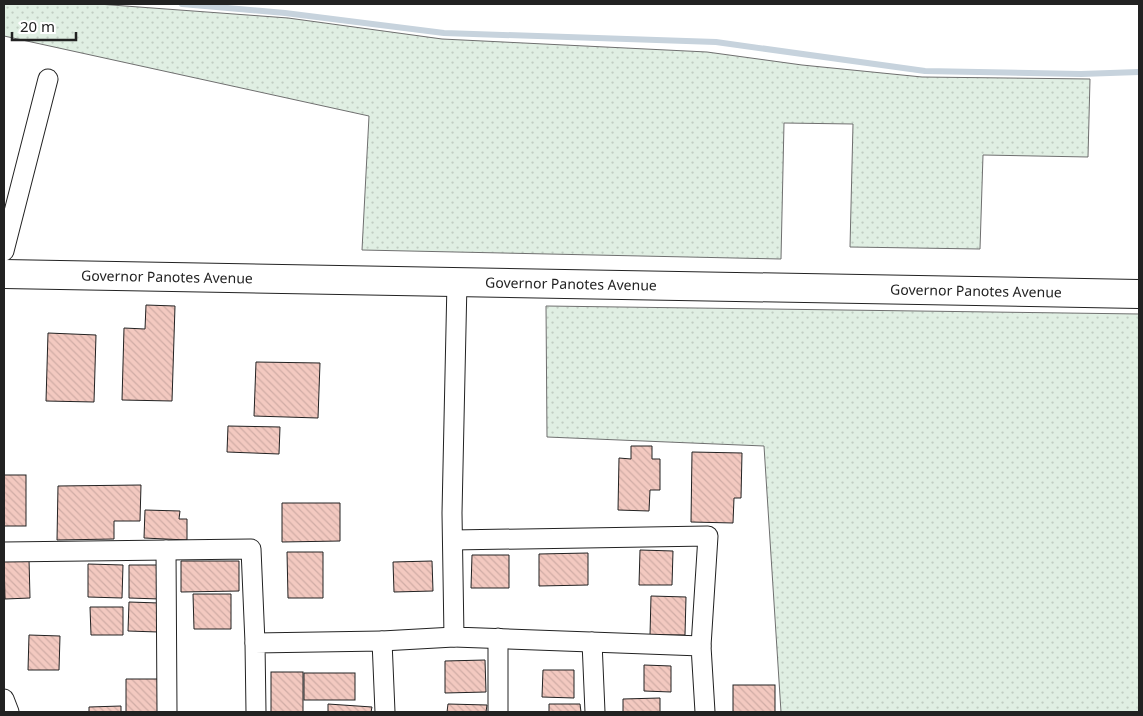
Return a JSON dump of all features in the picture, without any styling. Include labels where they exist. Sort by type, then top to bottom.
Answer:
[{"type":"main road","name":"Governor Panotes Avenue","points":[[4,274],[1139,294]]},
{"type":"street","points":[[4,251],[48,80]]},
{"type":"street","points":[[454,637],[453,540],[458,282]]},
{"type":"street","points":[[453,540],[708,536],[701,646],[705,712]]},
{"type":"street","points":[[4,552],[251,549],[256,712]]},
{"type":"street","points":[[166,550],[167,712]]},
{"type":"street","points":[[254,642],[382,641],[454,637],[701,646]]},
{"type":"street","points":[[498,638],[498,712]]},
{"type":"street","points":[[382,641],[385,712]]},
{"type":"street","points":[[592,642],[595,712]]},
{"type":"street","points":[[4,699],[9,712]]},
{"type":"green space","points":[[4,4],[98,4],[288,18],[442,39],[707,52],[802,65],[922,77],[1090,79],[1088,157],[983,155],[980,249],[850,247],[853,124],[784,123],[781,259],[362,250],[369,116],[4,36]]},
{"type":"green space","points":[[546,306],[1139,314],[1139,712],[781,712],[764,446],[547,437]]},
{"type":"building","points":[[146,305],[175,306],[172,401],[122,400],[124,328],[145,329]]},
{"type":"building","points":[[48,333],[96,335],[94,402],[46,401]]},
{"type":"building","points":[[256,362],[320,363],[318,418],[254,416]]},
{"type":"building","points":[[228,426],[280,427],[279,454],[227,452]]},
{"type":"building","points":[[631,446],[652,446],[652,459],[660,459],[660,490],[650,490],[649,511],[618,510],[619,458],[631,459]]},
{"type":"building","points":[[692,452],[742,453],[741,498],[734,498],[733,523],[691,522]]},
{"type":"building","points":[[4,475],[26,475],[26,526],[4,526]]},
{"type":"building","points":[[141,485],[140,521],[114,521],[114,539],[57,540],[58,486]]},
{"type":"building","points":[[282,503],[340,503],[340,541],[282,542]]},
{"type":"building","points":[[145,510],[180,511],[179,519],[187,519],[187,540],[144,538]]},
{"type":"building","points":[[640,550],[673,551],[672,585],[639,585]]},
{"type":"building","points":[[287,552],[323,552],[323,598],[288,598]]},
{"type":"building","points":[[588,553],[588,585],[539,586],[539,554]]},
{"type":"building","points":[[472,555],[509,555],[509,588],[471,588]]},
{"type":"building","points":[[29,559],[30,598],[5,599],[4,560]]},
{"type":"building","points":[[181,561],[239,561],[239,591],[181,592]]},
{"type":"building","points":[[432,561],[433,591],[394,592],[393,562]]},
{"type":"building","points":[[88,564],[123,565],[122,598],[88,597]]},
{"type":"building","points":[[129,565],[161,565],[160,599],[129,598]]},
{"type":"building","points":[[193,594],[231,594],[231,629],[194,629]]},
{"type":"building","points":[[651,596],[686,597],[685,635],[650,635]]},
{"type":"building","points":[[129,602],[159,603],[158,632],[128,631]]},
{"type":"building","points":[[90,607],[123,607],[123,635],[91,635]]},
{"type":"building","points":[[29,635],[60,636],[59,670],[28,670]]},
{"type":"building","points":[[485,660],[486,692],[445,693],[445,661]]},
{"type":"building","points":[[644,665],[671,666],[671,692],[644,691]]},
{"type":"building","points":[[543,670],[574,670],[574,698],[542,697]]},
{"type":"building","points":[[271,672],[303,672],[303,712],[271,712]]},
{"type":"building","points":[[304,673],[355,673],[355,700],[304,700]]},
{"type":"building","points":[[126,679],[159,679],[160,712],[126,712]]},
{"type":"building","points":[[733,685],[775,685],[775,712],[733,712]]},
{"type":"building","points":[[660,698],[660,712],[623,712],[623,699]]},
{"type":"building","points":[[328,704],[372,707],[371,712],[328,712]]},
{"type":"building","points":[[448,704],[487,705],[486,712],[447,712]]},
{"type":"building","points":[[549,704],[580,704],[581,712],[549,712]]},
{"type":"building","points":[[121,706],[121,712],[89,712],[89,707]]},
{"type":"waterway","points":[[182,4],[285,13],[444,33],[716,42],[925,71],[1081,74],[1139,72]]}]
